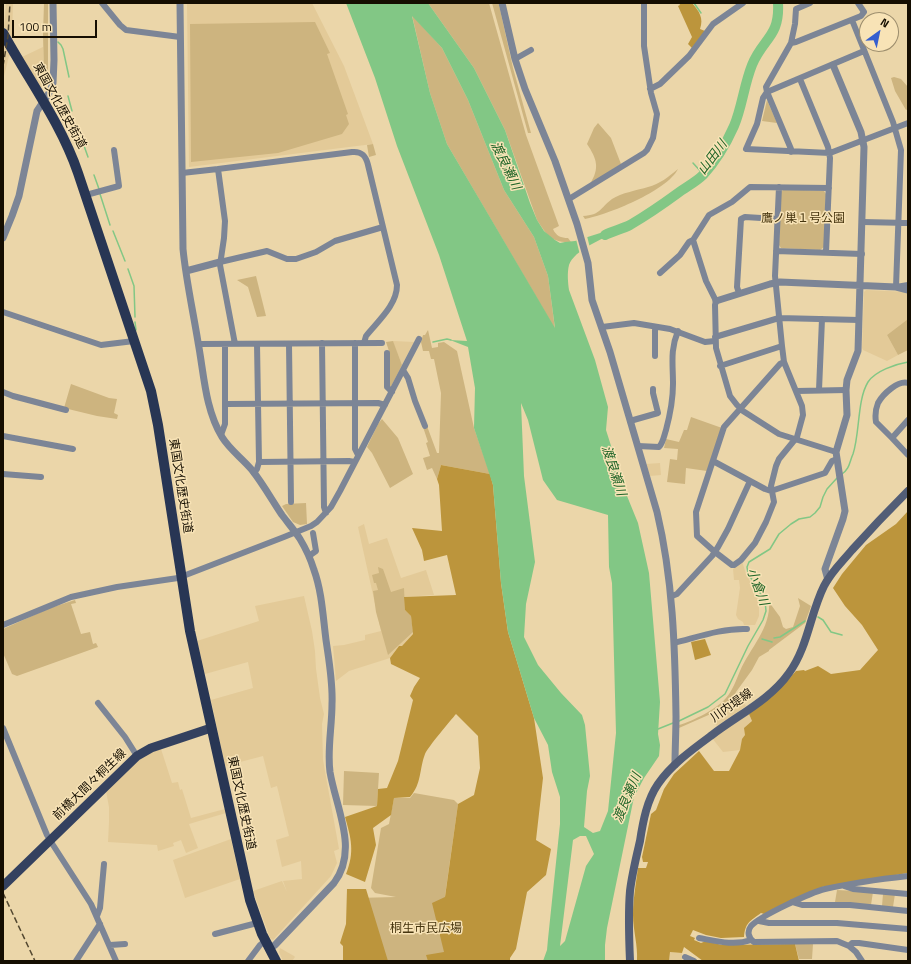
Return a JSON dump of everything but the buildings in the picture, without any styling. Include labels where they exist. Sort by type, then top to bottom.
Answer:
[{"type":"highway","name":"東国文化歴史街道","points":[[3,33],[12,43],[42,101],[68,146],[86,195],[151,391],[156,410],[190,631],[250,900],[257,922],[276,961]]},
{"type":"main road","name":"川内堤線","points":[[630,961],[630,890],[643,825],[654,791],[675,765],[713,734],[755,705],[784,679],[800,654],[819,598],[828,580],[870,530],[908,491]]},
{"type":"main road","name":"前橋大間々桐生線","points":[[3,886],[137,756],[151,748],[212,728]]},
{"type":"street","points":[[3,238],[19,196],[37,111],[42,101],[52,88],[54,77],[53,3]]},
{"type":"street","points":[[102,3],[126,30],[180,37]]},
{"type":"street","points":[[180,3],[183,249],[208,398],[212,414],[221,435],[232,450],[254,472],[289,526],[296,533],[309,556],[318,585],[332,690],[329,748],[330,770],[344,837],[346,855],[341,871],[334,883],[275,945],[260,945],[248,961]]},
{"type":"street","points":[[502,3],[515,59],[525,89],[546,138],[579,229],[588,263],[592,300],[602,327],[638,446],[662,532],[672,596],[676,717],[675,765]]},
{"type":"street","points":[[569,199],[647,150],[653,138],[657,110],[650,89],[644,46],[644,3]]},
{"type":"street","points":[[650,89],[660,84],[689,56],[713,24],[743,3]]},
{"type":"street","points":[[791,152],[766,87],[791,43],[796,24],[796,9],[810,3]]},
{"type":"street","points":[[791,43],[852,20],[864,13],[858,3]]},
{"type":"street","points":[[852,20],[859,38]]},
{"type":"street","points":[[515,59],[531,50]]},
{"type":"street","points":[[862,52],[767,92],[763,98],[757,124],[746,149],[830,153],[908,123]]},
{"type":"street","points":[[864,52],[895,128],[901,152],[896,287]]},
{"type":"street","points":[[828,580],[825,569],[845,511],[836,456],[847,415],[846,390],[848,376],[858,351],[862,254],[864,141],[833,65]]},
{"type":"street","points":[[800,79],[830,153],[826,252]]},
{"type":"street","points":[[86,195],[119,186],[114,150]]},
{"type":"street","points":[[182,172],[218,169],[352,152],[360,152],[366,157],[397,290],[393,302],[366,336],[364,343]]},
{"type":"street","points":[[218,169],[225,221],[220,262],[235,344]]},
{"type":"street","points":[[660,273],[680,254],[689,242],[693,240],[709,214],[732,202],[750,187],[829,188]]},
{"type":"street","points":[[779,187],[775,283],[784,362],[797,391],[802,406],[803,415],[795,440],[777,462],[771,486],[774,502],[766,522],[755,543],[741,560],[734,564],[730,564],[697,536],[696,512],[724,428],[740,408],[780,364],[784,362]]},
{"type":"street","points":[[739,293],[737,287],[741,219],[745,217],[777,219]]},
{"type":"street","points":[[862,222],[908,223]]},
{"type":"street","points":[[186,271],[264,251],[273,252],[287,259],[296,259],[316,252],[335,241],[383,227]]},
{"type":"street","points":[[693,240],[706,281],[716,301],[714,304],[715,339],[720,366],[730,396],[740,408],[775,433],[836,456]]},
{"type":"street","points":[[776,250],[862,254]]},
{"type":"street","points":[[716,301],[775,283],[861,285],[896,287],[908,290]]},
{"type":"street","points":[[896,287],[908,285]]},
{"type":"street","points":[[3,312],[96,344],[103,345],[134,341]]},
{"type":"street","points":[[602,327],[634,323],[678,331],[705,342],[779,318],[860,320]]},
{"type":"street","points":[[820,390],[822,319]]},
{"type":"street","points":[[655,327],[655,356]]},
{"type":"street","points":[[638,446],[657,447],[660,446],[662,442],[668,421],[672,395],[672,358],[675,338],[678,331]]},
{"type":"street","points":[[3,625],[71,597],[111,588],[181,577],[311,526],[326,513],[333,503],[419,339]]},
{"type":"street","points":[[322,343],[324,508],[326,513]]},
{"type":"street","points":[[354,343],[355,449],[358,455]]},
{"type":"street","points":[[199,344],[382,343]]},
{"type":"street","points":[[221,435],[225,427],[225,344]]},
{"type":"street","points":[[254,472],[259,462],[257,344]]},
{"type":"street","points":[[289,344],[291,502]]},
{"type":"street","points":[[720,366],[782,346]]},
{"type":"street","points":[[387,353],[388,387],[392,392]]},
{"type":"street","points":[[403,370],[407,376],[425,426]]},
{"type":"street","points":[[908,384],[903,382],[894,386],[878,404],[875,418],[876,422],[908,455]]},
{"type":"street","points":[[630,420],[658,413],[652,391],[653,389]]},
{"type":"street","points":[[797,391],[846,390]]},
{"type":"street","points":[[3,392],[66,410]]},
{"type":"street","points":[[226,404],[378,403],[385,406]]},
{"type":"street","points":[[892,438],[908,420]]},
{"type":"street","points":[[3,436],[74,449]]},
{"type":"street","points":[[712,461],[771,492],[825,473],[836,456]]},
{"type":"street","points":[[259,462],[354,462]]},
{"type":"street","points":[[3,474],[41,477]]},
{"type":"street","points":[[672,596],[677,594],[715,552],[728,529],[750,481]]},
{"type":"street","points":[[309,556],[316,551],[313,533]]},
{"type":"street","points":[[674,643],[714,632],[747,628]]},
{"type":"street","points":[[98,703],[125,737],[137,756]]},
{"type":"street","points":[[3,728],[50,841],[97,916],[116,961]]},
{"type":"street","points":[[97,916],[100,908],[104,864]]},
{"type":"street","points":[[752,940],[749,936],[749,929],[758,921],[792,902],[822,890],[908,876]]},
{"type":"street","points":[[842,886],[853,889],[908,894]]},
{"type":"street","points":[[792,902],[802,905],[850,905],[908,912]]},
{"type":"street","points":[[758,921],[769,923],[837,923],[908,929]]},
{"type":"street","points":[[215,934],[257,922]]},
{"type":"street","points":[[76,961],[100,924]]},
{"type":"street","points":[[699,938],[719,942],[745,942],[752,940],[760,942],[837,941],[849,946],[862,961]]},
{"type":"street","points":[[849,946],[859,943],[908,950]]},
{"type":"street","points":[[110,945],[125,944]]},
{"type":"street","points":[[685,957],[694,961]]},
{"type":"shaded area","points":[[6,3],[13,3],[12,39],[4,28]]},
{"type":"shaded area","points":[[187,3],[312,3],[344,66],[373,144],[189,167]]},
{"type":"shaded area","points":[[679,3],[692,3],[697,9],[701,18],[700,29],[705,31],[692,48],[688,44],[692,37],[678,6],[680,5]]},
{"type":"shaded area","points":[[4,43],[11,56],[9,56],[3,80]]},
{"type":"shaded area","points":[[43,47],[44,75],[42,87],[40,88],[22,57]]},
{"type":"shaded area","points":[[866,290],[908,292],[908,319],[887,335],[898,355],[887,361],[863,350],[862,348],[864,292]]},
{"type":"shaded area","points":[[393,342],[414,342],[402,365]]},
{"type":"shaded area","points":[[660,463],[661,475],[650,476],[646,464]]},
{"type":"shaded area","points":[[441,465],[490,474],[493,485],[501,583],[508,632],[534,718],[543,778],[536,840],[551,849],[546,875],[527,892],[516,949],[510,958],[510,961],[428,961],[426,955],[444,952],[432,903],[445,897],[458,804],[474,795],[480,768],[478,736],[456,714],[425,754],[417,787],[414,792],[410,797],[394,798],[391,815],[373,828],[376,845],[365,882],[346,874],[349,866],[351,845],[345,817],[377,806],[378,789],[387,788],[398,761],[413,700],[410,696],[420,678],[391,664],[390,658],[399,646],[402,646],[413,634],[411,616],[405,610],[404,597],[456,595],[447,555],[424,561],[422,550],[412,528],[442,531],[439,485],[437,479]]},
{"type":"shaded area","points":[[908,511],[908,873],[822,887],[764,914],[761,913],[747,925],[744,937],[721,938],[706,935],[693,930],[690,936],[695,938],[694,940],[701,943],[706,941],[722,945],[795,944],[799,961],[703,961],[684,947],[682,953],[670,952],[669,961],[637,961],[633,915],[638,868],[646,868],[648,862],[643,862],[642,857],[651,814],[656,810],[664,789],[674,774],[699,751],[714,771],[729,771],[740,750],[742,739],[745,735],[744,728],[752,721],[749,714],[787,681],[796,671],[805,671],[818,666],[831,674],[860,670],[878,650],[862,625],[845,606],[833,588],[842,574],[866,545],[896,524]]},
{"type":"shaded area","points":[[364,524],[369,544],[387,538],[401,578],[426,570],[434,595],[404,597],[411,616],[413,634],[402,646],[399,646],[390,658],[349,671],[336,681],[333,646],[365,640],[365,635],[381,631],[358,527]]},
{"type":"shaded area","points":[[742,561],[759,603],[759,616],[755,625],[744,625],[736,615],[740,588],[739,580],[734,580],[733,569]]},
{"type":"shaded area","points":[[304,596],[312,631],[320,698],[324,714],[322,724],[323,760],[339,849],[334,851],[337,863],[331,876],[273,940],[270,938],[253,891],[282,881],[287,892],[283,881],[302,879],[301,861],[282,867],[276,840],[289,836],[277,786],[271,788],[263,756],[225,766],[211,700],[253,688],[248,662],[205,674],[197,641],[259,621],[255,606]]},
{"type":"shaded area","points":[[705,639],[711,655],[695,660],[691,642]]},
{"type":"shaded area","points":[[735,691],[746,706],[717,726],[709,715],[728,703]]},
{"type":"shaded area","points":[[749,714],[752,721],[740,750],[723,752],[712,738]]},
{"type":"shaded area","points":[[161,749],[172,783],[178,782],[180,790],[182,789],[191,818],[225,809],[226,813],[189,824],[198,848],[186,853],[181,840],[173,843],[174,846],[158,851],[157,845],[108,842],[109,807],[106,791],[137,761],[150,753]]},
{"type":"shaded area","points":[[231,839],[240,879],[185,898],[173,860]]},
{"type":"shaded area","points":[[347,889],[366,889],[388,961],[343,961],[343,946],[340,943],[346,924]]},
{"type":"shaded area","points":[[280,948],[295,957],[292,961],[283,961],[279,952]]},
{"type":"shaded area","points":[[670,952],[682,953],[682,961],[669,961]]},
{"type":"green space","points":[[44,3],[48,3],[48,78],[45,85],[42,87],[44,75]]},
{"type":"green space","points":[[428,3],[489,3],[526,135],[559,226],[553,229],[557,235],[568,238],[571,242],[559,241],[550,237],[537,220],[505,130],[474,68]]},
{"type":"green space","points":[[492,3],[498,3],[499,5],[513,68],[531,133],[528,133]]},
{"type":"green space","points":[[412,15],[442,48],[468,100],[504,190],[534,237],[548,276],[555,329],[447,144],[430,93]]},
{"type":"green space","points":[[315,22],[330,53],[327,54],[348,114],[346,115],[349,124],[342,134],[278,153],[191,162],[190,24]]},
{"type":"green space","points":[[894,77],[901,79],[908,87],[908,109],[906,110],[895,91],[891,78]]},
{"type":"green space","points":[[767,100],[777,123],[762,121]]},
{"type":"green space","points":[[598,123],[611,138],[621,164],[590,184],[595,173],[596,164],[593,154],[587,144],[594,128]]},
{"type":"green space","points":[[373,144],[376,155],[369,157],[367,145]]},
{"type":"green space","points":[[678,169],[662,186],[636,201],[595,217],[585,219],[583,216],[597,213],[612,199],[625,193],[656,184],[664,180]]},
{"type":"green space","name":"鷹ノ巣１号公園","points":[[784,189],[824,191],[826,194],[824,247],[820,250],[781,248],[779,245],[781,192]]},
{"type":"green space","points":[[256,276],[266,316],[257,317],[248,287],[237,280]]},
{"type":"green space","points":[[908,319],[908,350],[898,355],[887,335]]},
{"type":"green space","points":[[428,330],[432,348],[438,347],[438,343],[444,342],[457,351],[474,428],[490,474],[441,465],[437,479],[432,468],[427,470],[423,458],[430,456],[426,443],[428,442],[423,427],[427,426],[437,453],[439,453],[441,393],[434,359],[431,359],[429,351],[423,351],[421,342],[423,335],[425,335]]},
{"type":"green space","points":[[393,341],[402,365],[391,387],[389,386],[389,351],[386,342]]},
{"type":"green space","points":[[71,384],[109,398],[117,399],[114,413],[118,415],[117,419],[64,408]]},
{"type":"green space","points":[[691,417],[722,428],[707,471],[686,468],[685,484],[667,482],[670,459],[677,460],[678,449],[664,448],[666,439],[679,442],[684,430],[687,430]]},
{"type":"green space","points":[[382,419],[398,438],[413,474],[390,488],[372,453],[367,447]]},
{"type":"green space","points":[[306,503],[307,524],[300,525],[293,522],[282,506],[286,504]]},
{"type":"green space","points":[[378,567],[383,569],[391,592],[404,588],[405,610],[411,616],[413,632],[388,655],[376,612],[373,591],[378,590],[372,575],[379,573]]},
{"type":"green space","points":[[798,598],[811,606],[805,623],[759,657],[752,670],[728,703],[713,713],[679,728],[679,725],[698,718],[711,710],[722,702],[728,695],[744,662],[759,638],[767,621],[769,602],[780,617],[783,627],[786,629],[793,627],[800,606]]},
{"type":"green space","points":[[75,600],[76,603],[71,604],[81,634],[90,632],[93,644],[96,643],[98,647],[17,676],[12,674],[3,653],[3,629],[50,608]]},
{"type":"green space","points":[[344,771],[379,773],[377,806],[343,805]]},
{"type":"green space","name":"桐生市民広場","points":[[414,793],[454,800],[458,804],[445,896],[459,961],[361,961],[356,898],[396,897],[375,893],[371,888],[381,828],[389,824],[394,798],[410,798]]},
{"type":"green space","points":[[837,890],[873,892],[871,905],[835,902]]},
{"type":"green space","points":[[883,894],[895,894],[893,907],[882,906]]},
{"type":"green space","points":[[795,944],[813,944],[812,959],[799,959]]},
{"type":"water","name":"渡良瀬川","points":[[346,3],[428,3],[474,68],[505,130],[530,203],[537,220],[544,231],[560,243],[575,241],[616,228],[618,231],[590,245],[577,254],[569,265],[568,281],[569,290],[595,360],[608,407],[606,430],[627,496],[638,523],[649,573],[660,702],[658,734],[660,745],[659,756],[644,778],[634,797],[607,928],[605,961],[543,961],[547,950],[560,824],[560,797],[552,772],[548,745],[534,718],[508,632],[501,583],[493,485],[474,428],[475,388],[468,347],[450,340],[467,341],[439,255],[397,146],[375,78]],"holes":[[[412,16],[442,48],[468,100],[504,190],[534,237],[548,276],[555,328],[447,144],[430,93]],[[521,403],[528,420],[543,480],[557,500],[608,515],[609,567],[612,583],[616,733],[608,811],[600,831],[593,833],[584,827],[587,791],[590,776],[585,725],[582,715],[561,693],[538,665],[524,637],[526,604],[535,562],[524,476]],[[580,836],[586,836],[594,854],[586,866],[565,941],[560,946],[573,840]]]},
{"type":"pier","points":[[587,236],[590,248],[580,255],[576,239]]},
{"type":"waterway","points":[[694,3],[701,13]]},
{"type":"waterway","name":"山田川","points":[[605,235],[630,225],[655,209],[697,180],[712,164],[724,146],[734,126],[747,80],[756,56],[774,30],[778,14],[778,3]]},
{"type":"waterway","points":[[58,42],[63,49],[69,77]]},
{"type":"waterway","points":[[68,96],[72,111]]},
{"type":"waterway","points":[[78,129],[88,157]]},
{"type":"waterway","points":[[693,163],[703,174]]},
{"type":"waterway","points":[[94,175],[99,189]]},
{"type":"waterway","points":[[100,194],[110,225]]},
{"type":"waterway","points":[[113,231],[125,261]]},
{"type":"waterway","points":[[128,269],[134,286],[135,317]]},
{"type":"waterway","points":[[135,322],[136,330]]},
{"type":"waterway","points":[[433,342],[447,339],[451,340]]},
{"type":"waterway","name":"小倉川","points":[[842,474],[848,467],[853,454],[857,436],[860,407],[864,389],[868,382],[881,371],[892,366],[908,362]]},
{"type":"waterway","name":"小倉川","points":[[679,721],[708,707],[725,694],[748,646],[763,620],[766,611],[765,601],[748,573],[747,567],[749,562],[770,549],[779,534],[791,524],[799,519],[810,517],[815,513],[820,507],[827,489],[837,478]]},
{"type":"waterway","points":[[818,617],[823,620],[831,632],[842,635]]},
{"type":"waterway","points":[[774,638],[780,637],[805,621]]},
{"type":"waterway","points":[[762,639],[772,642]]},
{"type":"waterway","name":"小倉川","points":[[658,729],[673,723]]},
{"type":"railway","points":[[3,66],[8,36],[10,3]]},
{"type":"railway","points":[[3,893],[35,961]]}]
